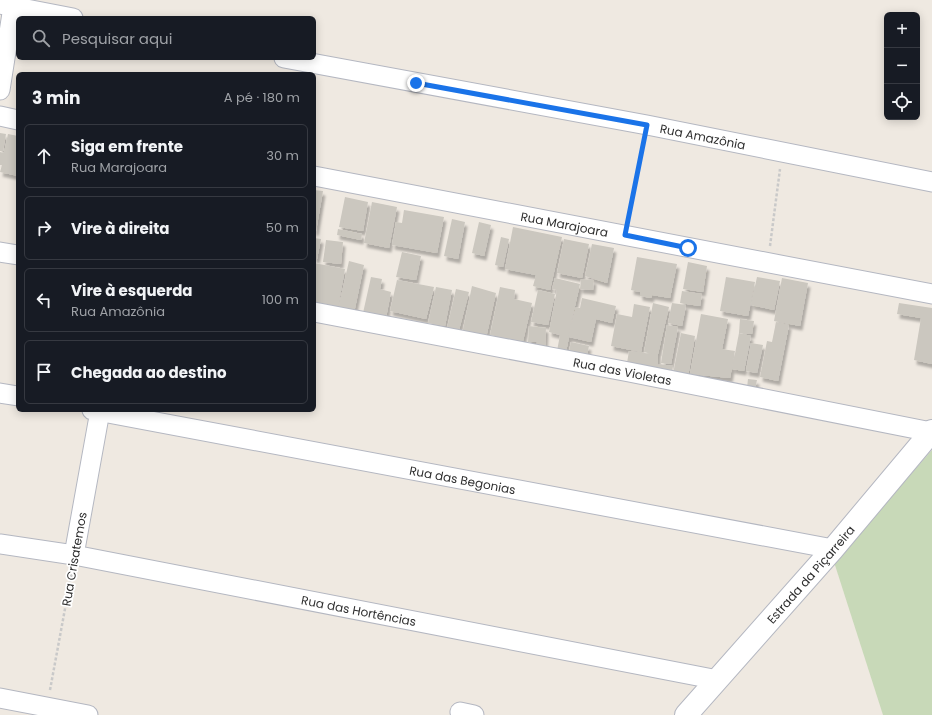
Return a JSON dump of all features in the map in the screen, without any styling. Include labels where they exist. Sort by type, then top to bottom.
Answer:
[{"type":"street","points":[[0,90],[7,5],[63,16]]},
{"type":"street","name":"Rua Amazônia","points":[[295,60],[647,125],[932,182]]},
{"type":"street","points":[[0,116],[16,120]]},
{"type":"street","name":"Rua Marajoara","points":[[316,176],[625,235],[768,264],[932,294]]},
{"type":"street","points":[[0,252],[16,256]]},
{"type":"street","name":"Rua das Violetas","points":[[316,312],[932,432]]},
{"type":"street","points":[[0,393],[16,396]]},
{"type":"street","name":"Rua Crisatemos","points":[[74,555],[96,412]]},
{"type":"street","name":"Rua das Begonias","points":[[101,412],[833,549]]},
{"type":"street","name":"Estrada da Piçarreira","points":[[686,715],[833,549],[932,432]]},
{"type":"street","name":"Rua das Hortências","points":[[0,544],[74,555],[718,680]]},
{"type":"street","points":[[0,698],[88,715]]},
{"type":"path","points":[[625,235],[647,125]]},
{"type":"path","points":[[768,264],[783,153]]},
{"type":"path","name":"Rua Crisatemos","points":[[47,706],[74,555]]},
{"type":"green space","points":[[932,450],[932,715],[883,715],[834,562]]},
{"type":"building","points":[[0,133],[6,134],[3,151],[0,151]]},
{"type":"building","points":[[8,134],[16,136],[16,176],[0,172],[2,165],[0,165],[0,152],[4,153]]},
{"type":"building","points":[[316,190],[323,191],[316,231]]},
{"type":"building","points":[[345,197],[368,202],[363,231],[339,227]]},
{"type":"building","points":[[372,202],[397,207],[389,248],[364,243]]},
{"type":"building","points":[[404,210],[444,217],[437,253],[392,245],[396,222],[402,223]]},
{"type":"building","points":[[452,219],[465,222],[458,259],[444,256]]},
{"type":"building","points":[[479,222],[491,225],[484,256],[472,253]]},
{"type":"building","points":[[513,227],[562,237],[550,290],[533,286],[536,275],[505,269]]},
{"type":"building","points":[[338,229],[362,234],[361,240],[337,235]]},
{"type":"building","points":[[501,237],[509,239],[503,267],[495,265]]},
{"type":"building","points":[[316,238],[321,239],[316,259]]},
{"type":"building","points":[[564,239],[589,244],[582,278],[557,273]]},
{"type":"building","points":[[326,240],[343,242],[341,264],[323,262]]},
{"type":"building","points":[[592,244],[614,248],[607,283],[585,276]]},
{"type":"building","points":[[402,252],[421,256],[416,280],[396,277]]},
{"type":"building","points":[[637,257],[677,264],[670,298],[652,295],[651,298],[640,296],[640,292],[631,290]]},
{"type":"building","points":[[349,261],[364,265],[354,313],[338,310]]},
{"type":"building","points":[[688,262],[707,266],[703,292],[683,289]]},
{"type":"building","points":[[316,263],[345,269],[337,313],[316,308]]},
{"type":"building","points":[[371,277],[382,279],[380,289],[391,292],[386,318],[363,313]]},
{"type":"building","points":[[726,277],[755,282],[748,316],[720,311]]},
{"type":"building","points":[[757,277],[780,281],[774,310],[751,305]]},
{"type":"building","points":[[555,278],[580,284],[568,337],[576,307],[580,308],[582,298],[616,306],[612,323],[596,319],[591,342],[569,337],[566,352],[557,351],[560,335],[549,332],[557,290],[552,289]]},
{"type":"building","points":[[782,278],[808,283],[800,326],[774,321]]},
{"type":"building","points":[[581,279],[594,280],[593,290],[580,289]]},
{"type":"building","points":[[397,280],[434,287],[426,319],[390,311]]},
{"type":"building","points":[[472,286],[496,293],[486,338],[462,334]]},
{"type":"building","points":[[436,287],[452,290],[445,326],[428,323]]},
{"type":"building","points":[[500,287],[515,290],[514,299],[532,303],[523,341],[490,335]]},
{"type":"building","points":[[456,289],[469,292],[459,330],[447,328]]},
{"type":"building","points":[[538,290],[555,294],[548,325],[531,322]]},
{"type":"building","points":[[682,291],[702,294],[700,306],[680,303]]},
{"type":"building","points":[[653,303],[669,307],[658,354],[658,369],[627,363],[629,351],[652,354],[644,352]]},
{"type":"building","points":[[672,303],[686,305],[682,326],[668,323]]},
{"type":"building","points":[[899,303],[932,308],[932,364],[914,360],[921,318],[897,314]]},
{"type":"building","points":[[634,304],[650,307],[641,352],[611,346],[617,314],[632,317]]},
{"type":"building","points":[[701,314],[728,319],[722,349],[735,351],[730,378],[690,374]]},
{"type":"building","points":[[740,319],[754,321],[752,334],[739,333]]},
{"type":"building","points":[[776,322],[789,325],[778,381],[760,377],[767,341],[772,342]]},
{"type":"building","points":[[667,325],[678,327],[671,364],[661,363]]},
{"type":"building","points":[[529,326],[546,328],[545,350],[536,349],[537,342],[528,342]]},
{"type":"building","points":[[681,333],[695,336],[688,377],[673,374]]},
{"type":"building","points":[[739,333],[751,336],[744,371],[732,369]]},
{"type":"building","points":[[571,342],[589,346],[587,355],[569,351]]},
{"type":"building","points":[[751,343],[763,345],[757,373],[746,371]]},
{"type":"building","points":[[659,364],[673,366],[672,370],[658,368]]},
{"type":"building","points":[[748,379],[757,380],[755,389],[747,388]]},
{"type":"route","points":[[416,83],[647,125],[625,235],[688,248]]}]
